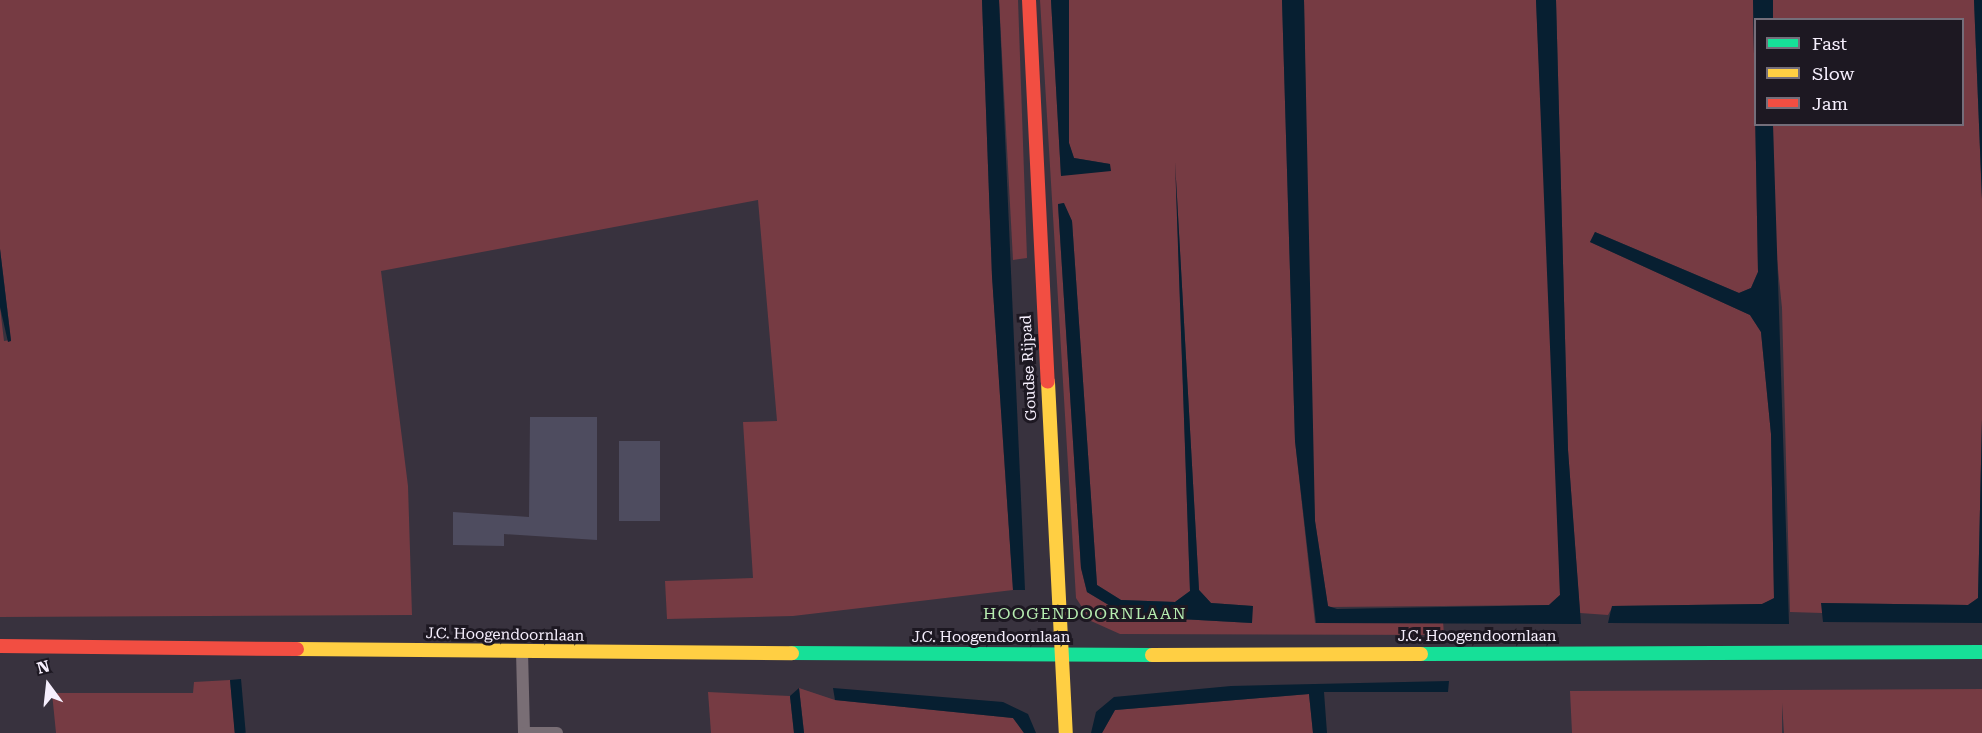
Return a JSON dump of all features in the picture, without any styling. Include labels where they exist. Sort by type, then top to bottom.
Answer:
[{"type":"street","name":"Goudse Rijpad","points":[[1029,0],[1066,733]]},
{"type":"street","name":"J.C. Hoogendoornlaan","points":[[0,646],[1062,655],[1982,652]]},
{"type":"lane","points":[[522,651],[524,733],[557,733]]},
{"type":"shaded area","points":[[0,0],[982,0],[992,276],[1013,590],[793,616],[667,619],[665,581],[753,578],[743,422],[777,421],[758,200],[381,271],[408,486],[412,615],[0,617],[0,307],[4,341],[11,340],[0,249]]},
{"type":"shaded area","points":[[999,0],[1018,0],[1027,258],[1013,260]]},
{"type":"shaded area","points":[[1040,0],[1051,0],[1061,175],[1110,164],[1074,158],[1069,143],[1069,0],[1282,0],[1295,441],[1315,623],[1443,621],[1444,635],[1120,634],[1091,621],[1076,598]],"holes":[[[1176,180],[1199,590],[1211,603],[1252,606],[1252,623],[1127,616],[1087,592],[1081,568],[1058,205],[1063,203],[1072,221],[1097,585],[1121,600],[1175,602],[1190,591]]]},
{"type":"shaded area","points":[[1304,0],[1536,0],[1557,461],[1560,595],[1549,605],[1328,607],[1315,521],[1311,437]]},
{"type":"shaded area","points":[[1556,0],[1753,0],[1758,272],[1751,288],[1739,293],[1595,232],[1590,242],[1750,315],[1761,332],[1771,434],[1774,599],[1762,604],[1613,606],[1608,615],[1580,613],[1568,450]]},
{"type":"shaded area","points":[[1773,0],[1974,0],[1982,199],[1982,419],[1978,598],[1968,605],[1822,603],[1822,613],[1790,612],[1782,308],[1774,230],[1773,126],[1964,126],[1964,18],[1773,18]]},
{"type":"shaded area","points":[[230,680],[235,733],[56,733],[52,693],[193,693],[194,682]]},
{"type":"shaded area","points":[[799,688],[835,700],[1013,718],[1024,733],[804,733]]},
{"type":"shaded area","points":[[1982,689],[1982,733],[1784,733],[1782,703],[1782,733],[1572,733],[1570,691]]},
{"type":"shaded area","points":[[708,692],[790,696],[794,733],[711,733]]},
{"type":"shaded area","points":[[1309,694],[1313,733],[1102,733],[1115,710]]},
{"type":"water","points":[[982,0],[999,0],[1025,590],[1013,590],[992,276]]},
{"type":"water","points":[[1051,0],[1069,0],[1069,143],[1074,158],[1110,164],[1111,171],[1061,176]]},
{"type":"water","points":[[1282,0],[1304,0],[1315,521],[1328,606],[1337,609],[1549,605],[1560,595],[1536,0],[1556,0],[1568,450],[1581,624],[1316,623],[1295,441]]},
{"type":"water","points":[[1753,0],[1773,0],[1773,18],[1754,18],[1754,54]]},
{"type":"water","points":[[1974,0],[1982,0],[1982,199]]},
{"type":"water","points":[[1755,126],[1773,126],[1789,624],[1608,623],[1612,606],[1762,604],[1774,598],[1771,434],[1761,332],[1750,315],[1590,242],[1595,232],[1739,293],[1751,288],[1758,272]]},
{"type":"water","points":[[1175,161],[1199,590],[1211,603],[1253,606],[1252,623],[1127,616],[1087,592],[1081,568],[1058,204],[1064,203],[1072,221],[1097,585],[1121,600],[1175,602],[1190,591]]},
{"type":"water","points":[[0,249],[11,341],[8,342],[0,307]]},
{"type":"water","points":[[1982,419],[1982,623],[1823,622],[1821,603],[1968,605],[1978,598]]},
{"type":"water","points":[[241,679],[246,733],[235,733],[230,680]]},
{"type":"water","points":[[1449,681],[1448,692],[1324,692],[1327,733],[1313,733],[1309,694],[1115,710],[1102,733],[1091,733],[1096,712],[1114,697],[1231,686]]},
{"type":"water","points":[[799,688],[804,733],[794,733],[790,696]]},
{"type":"water","points":[[833,688],[1003,702],[1028,714],[1036,733],[1024,733],[1013,718],[835,700]]},
{"type":"building","points":[[530,417],[597,417],[597,540],[504,534],[504,546],[453,545],[453,512],[529,517]]},
{"type":"building","points":[[619,441],[660,441],[660,521],[619,521]]},
{"type":"traffic: fast","points":[[1421,654],[1982,652]]},
{"type":"traffic: fast","points":[[792,653],[1152,655]]},
{"type":"traffic: slow","points":[[1048,382],[1066,733]]},
{"type":"traffic: slow","points":[[297,649],[792,653]]},
{"type":"traffic: slow","points":[[1152,655],[1421,654]]},
{"type":"traffic: jam","points":[[1029,0],[1048,382]]},
{"type":"traffic: jam","points":[[0,646],[297,649]]},
{"type":"district","name":"HOOGENDOORNLAAN","points":[[1085,614]]}]
